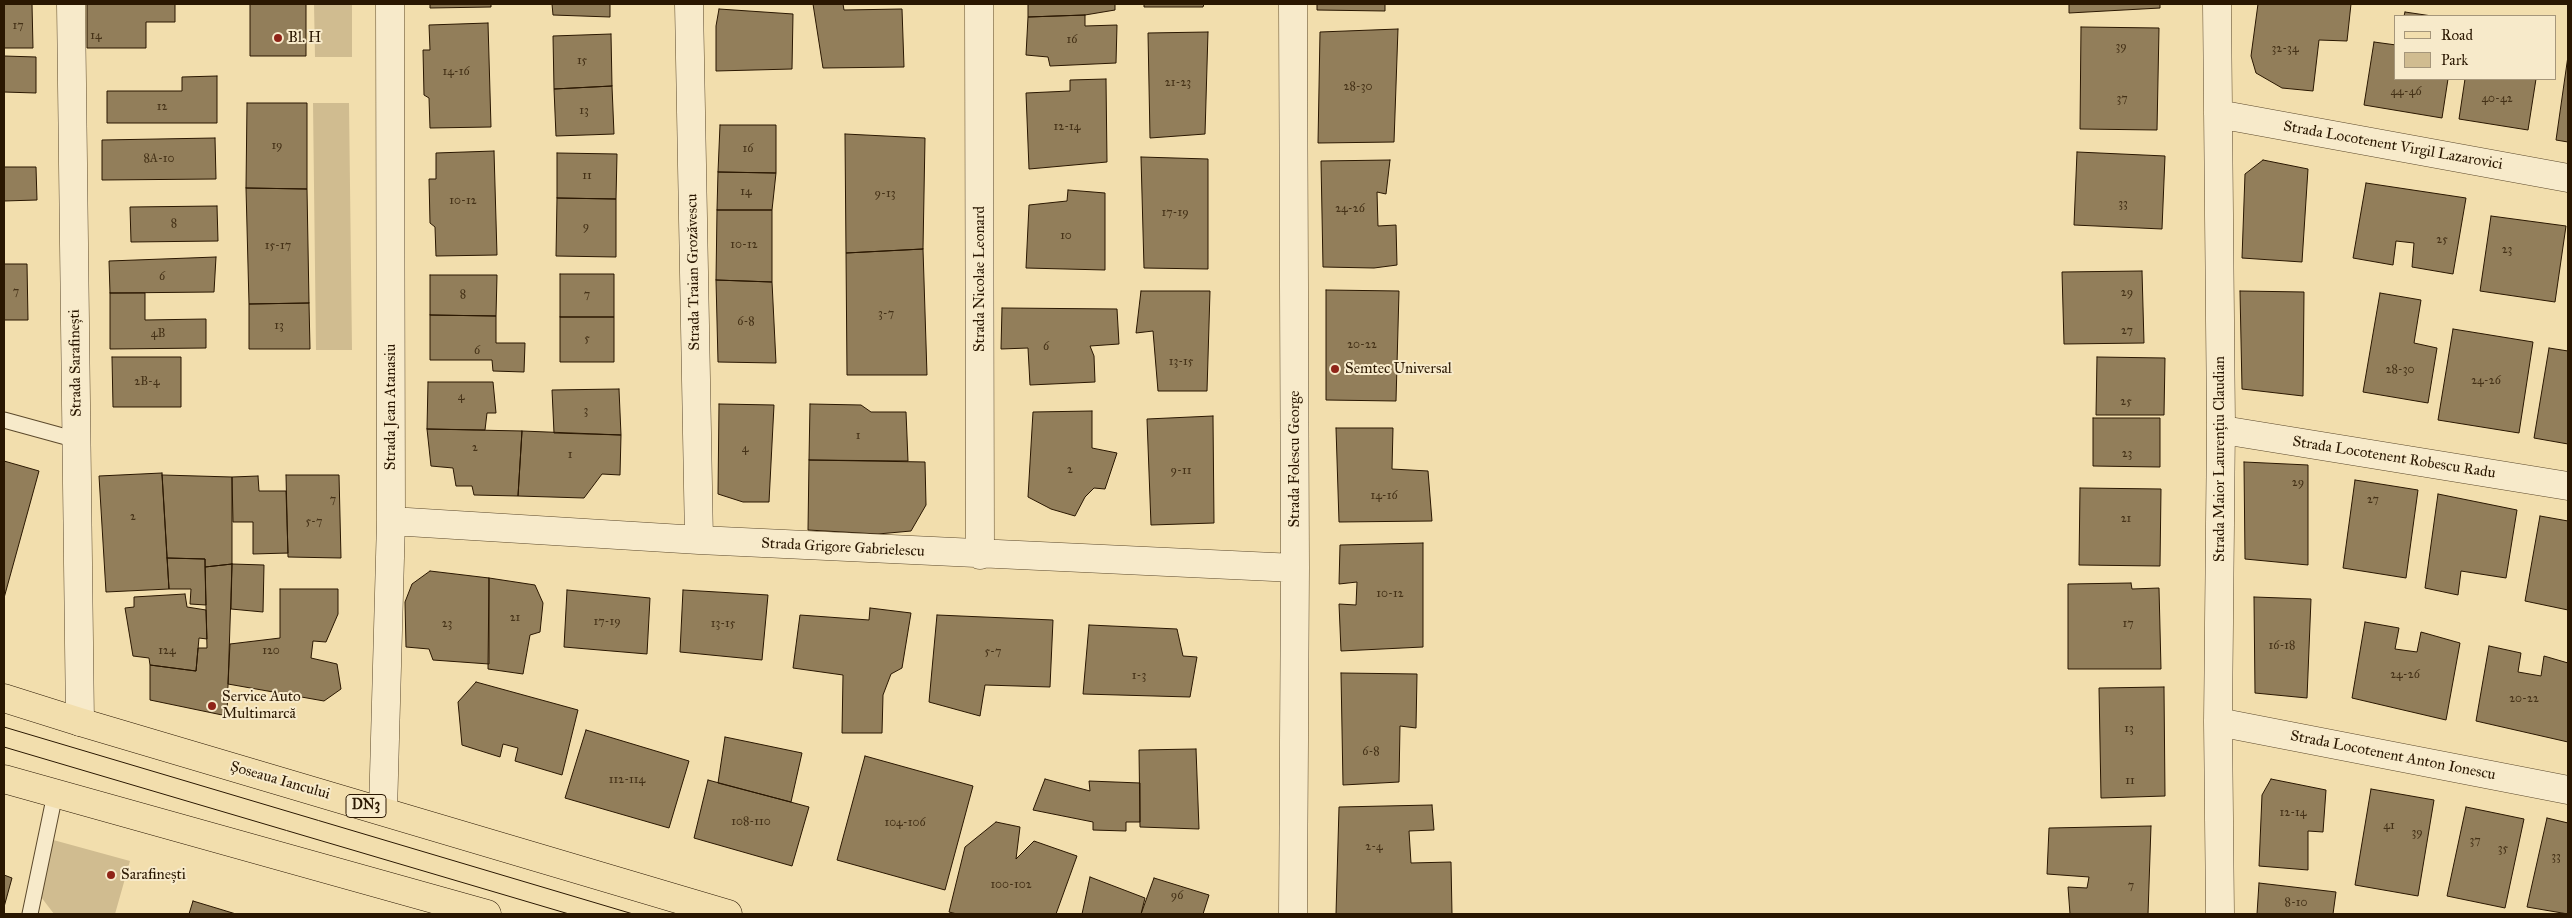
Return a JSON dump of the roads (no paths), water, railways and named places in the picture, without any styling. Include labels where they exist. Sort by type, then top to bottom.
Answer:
[{"type":"main road","name":"Șoseaua Iancului","points":[[4,698],[728,914]]},
{"type":"main road","points":[[4,779],[487,914]]},
{"type":"street","name":"Strada Sarafinești","points":[[71,4],[80,722]]},
{"type":"street","name":"Strada Jean Atanasiu","points":[[384,811],[391,521],[390,4]]},
{"type":"street","name":"Strada Traian Grozăvescu","points":[[689,4],[699,540]]},
{"type":"street","name":"Strada Nicolae Leonard","points":[[979,4],[980,555]]},
{"type":"street","name":"Strada Folescu George","points":[[1293,4],[1295,568],[1293,914]]},
{"type":"street","name":"Strada Maior Laurențiu Claudian","points":[[2217,4],[2221,425],[2218,722],[2220,914]]},
{"type":"street","name":"Strada Locotenent Virgil Lazarovici","points":[[2218,114],[2568,178]]},
{"type":"street","name":"Strada Locotenent Robescu Radu","points":[[2221,425],[2229,431],[2568,486]]},
{"type":"street","name":"Strada Grigore Gabrielescu","points":[[391,521],[980,555],[1295,568]]},
{"type":"street","name":"Strada Locotenent Anton Ionescu","points":[[2218,722],[2568,790]]},
{"type":"lane","points":[[4,420],[77,440]]},
{"type":"lane","points":[[30,914],[55,794]]},
{"type":"tram line","points":[[4,727],[633,914]]},
{"type":"tram line","points":[[4,747],[569,914]]},
{"type":"place","name":"Bl. H","points":[[278,38]]},
{"type":"place","name":"Semtec Universal","points":[[1335,369]]},
{"type":"place","name":"Service Auto Multimarcă","points":[[212,706]]},
{"type":"place","name":"Sarafinești","points":[[111,875]]}]
